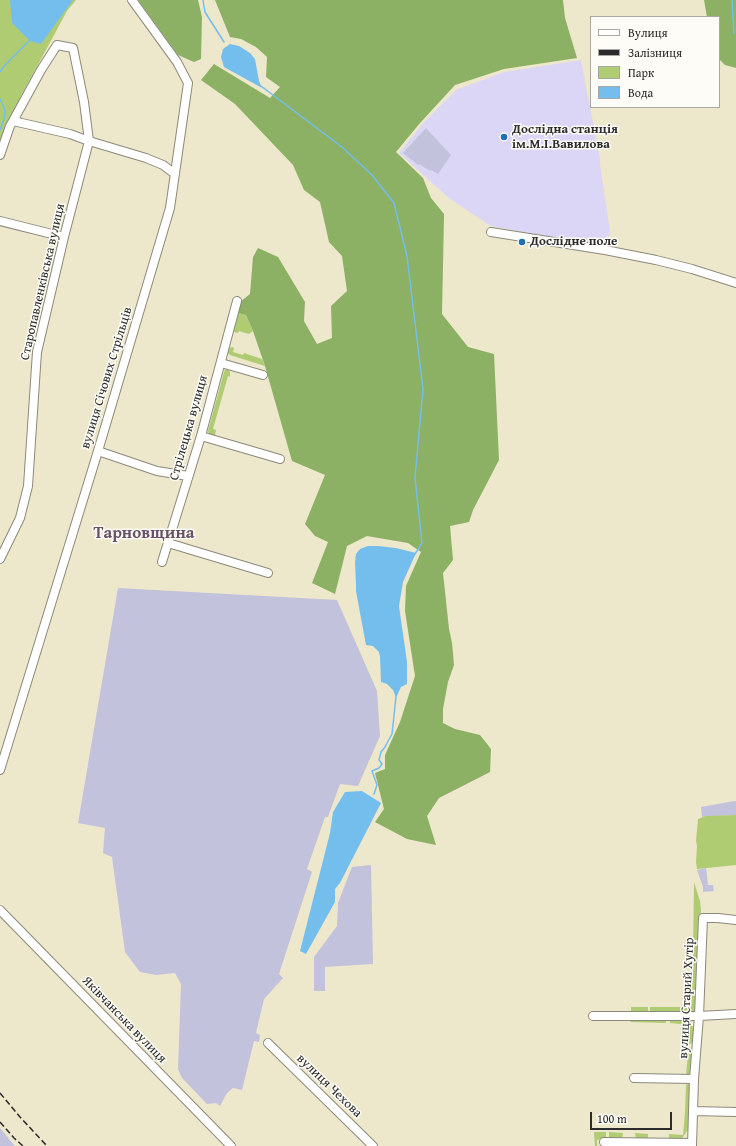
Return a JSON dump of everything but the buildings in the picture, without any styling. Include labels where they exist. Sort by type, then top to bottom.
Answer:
[{"type":"street","name":"вулиця Січових Стрільців","points":[[0,770],[98,451],[170,208],[188,83],[177,62],[132,0]]},
{"type":"street","name":"Старопавленківська вулиця","points":[[0,559],[20,518],[28,486],[37,352],[64,237],[89,141],[84,102],[73,48],[57,45],[13,122]]},
{"type":"street","points":[[0,154],[10,126],[13,122],[70,134],[146,158],[163,165],[175,174]]},
{"type":"street","points":[[0,222],[64,237]]},
{"type":"street","points":[[491,232],[605,250],[656,260],[692,269],[736,283]]},
{"type":"street","name":"Стрілецька вулиця","points":[[162,562],[201,436],[237,301]]},
{"type":"street","points":[[221,363],[263,375]]},
{"type":"street","points":[[201,436],[280,459]]},
{"type":"street","points":[[98,451],[157,471],[188,476]]},
{"type":"street","points":[[168,543],[268,573]]},
{"type":"street","name":"Яківчанська вулиця","points":[[0,910],[231,1146]]},
{"type":"street","name":"вулиця Старий Хутір","points":[[692,1145],[703,918],[736,920]]},
{"type":"street","points":[[593,1016],[699,1016],[736,1014]]},
{"type":"street","name":"вулиця Чехова","points":[[268,1043],[373,1146]]},
{"type":"street","points":[[634,1078],[694,1079]]},
{"type":"street","points":[[693,1111],[736,1112]]},
{"type":"street","points":[[604,1142],[692,1145]]},
{"type":"shaded area","name":"Дослідна станція ім.М.І.Вавилова","points":[[581,60],[600,159],[610,231],[609,236],[587,244],[491,226],[450,199],[399,153],[425,121],[456,90],[504,72]]},
{"type":"shaded area","points":[[426,128],[451,155],[438,174],[419,164],[418,165],[403,153]]},
{"type":"shaded area","points":[[118,588],[337,600],[377,691],[380,736],[358,786],[340,784],[328,817],[325,817],[307,869],[312,872],[279,974],[283,978],[264,999],[256,1033],[260,1035],[259,1042],[254,1041],[242,1090],[233,1088],[227,1093],[220,1106],[216,1103],[207,1104],[182,1078],[178,1069],[181,984],[175,973],[156,975],[140,972],[125,952],[112,857],[103,853],[105,828],[78,823]]},
{"type":"shaded area","points":[[736,801],[736,815],[702,817],[701,807]]},
{"type":"shaded area","points":[[371,865],[373,964],[325,967],[325,991],[314,991],[314,957],[337,926],[338,903],[352,867]]},
{"type":"shaded area","points":[[706,868],[708,885],[713,885],[714,891],[703,892],[703,887],[697,870]]},
{"type":"shaded area","points":[[0,1128],[14,1145],[15,1146],[0,1146]]},
{"type":"green space","points":[[0,0],[76,0],[67,11],[21,96],[0,149]]},
{"type":"green space","points":[[138,0],[198,0],[202,17],[201,59],[194,62],[178,55]]},
{"type":"green space","points":[[215,0],[563,0],[565,18],[577,58],[504,69],[455,85],[396,152],[423,178],[431,198],[444,214],[442,314],[468,347],[494,354],[499,460],[473,510],[469,522],[450,526],[453,560],[443,573],[454,665],[448,682],[443,709],[443,723],[455,729],[480,735],[491,749],[490,772],[439,798],[427,816],[436,845],[407,839],[375,822],[384,809],[375,773],[385,769],[385,755],[400,722],[415,676],[405,611],[406,586],[421,552],[408,543],[367,536],[347,546],[335,594],[312,583],[328,542],[315,536],[305,524],[325,475],[292,461],[265,366],[253,331],[246,315],[238,313],[237,301],[240,302],[250,294],[253,257],[258,248],[278,257],[305,302],[304,321],[317,344],[332,338],[331,306],[347,291],[342,256],[329,242],[320,202],[304,190],[293,165],[235,104],[201,80],[214,64],[270,98],[280,87],[266,77],[267,57],[256,47],[241,39],[230,37]]},
{"type":"green space","points":[[704,0],[736,0],[736,68],[725,65],[720,60],[720,16],[707,16]]},
{"type":"green space","points":[[238,313],[246,315],[253,331],[249,334],[239,331],[238,333],[234,332],[234,325],[236,324]]},
{"type":"green space","points":[[232,347],[234,348],[233,352],[243,355],[244,353],[262,359],[265,366],[230,355],[228,350]]},
{"type":"green space","points":[[225,370],[229,370],[230,377],[228,376],[213,429],[216,430],[215,435],[212,435],[209,434],[208,431]]},
{"type":"green space","points":[[736,815],[736,865],[697,869],[696,841],[698,819],[706,816]]},
{"type":"green space","points":[[694,882],[700,901],[701,910],[697,958],[693,958]]},
{"type":"green space","points":[[693,961],[697,963],[695,1009],[693,1012],[650,1014],[650,1007],[691,1007]]},
{"type":"green space","points":[[631,1007],[648,1007],[648,1014],[631,1012]]},
{"type":"green space","points":[[666,1018],[666,1023],[630,1022],[632,1019]]},
{"type":"green space","points":[[670,1019],[691,1021],[693,1028],[692,1043],[688,1045],[689,1025],[670,1023]]},
{"type":"green space","points":[[688,1053],[692,1054],[692,1058],[690,1076],[686,1076]]},
{"type":"green space","points":[[690,1083],[689,1128],[681,1140],[669,1140],[669,1134],[683,1135],[686,1085]]},
{"type":"green space","points":[[594,1132],[606,1132],[606,1138],[597,1140],[597,1146],[595,1146]]},
{"type":"green space","points":[[609,1132],[623,1133],[622,1139],[609,1139]]},
{"type":"green space","points":[[635,1133],[648,1134],[648,1139],[636,1139]]},
{"type":"water","points":[[9,0],[73,0],[41,44],[30,41],[12,23]]},
{"type":"water","points":[[230,44],[239,46],[250,53],[255,59],[259,81],[262,88],[224,67],[221,57],[223,49]]},
{"type":"water","points":[[368,546],[396,548],[416,553],[403,582],[399,606],[407,662],[407,684],[401,687],[396,698],[393,690],[387,684],[381,682],[379,652],[373,646],[366,645],[356,591],[356,554],[360,549]]},
{"type":"water","points":[[362,791],[381,803],[340,883],[335,889],[335,902],[306,954],[300,951],[330,833],[333,812],[345,792]]},
{"type":"waterway","points":[[203,0],[205,12],[224,42]]},
{"type":"waterway","points":[[732,0],[734,33]]},
{"type":"waterway","points":[[0,72],[30,40]]},
{"type":"waterway","points":[[261,86],[342,147],[372,175],[394,203],[407,256],[423,389],[415,478],[422,543],[415,554]]},
{"type":"waterway","points":[[0,99],[5,110],[4,119],[0,130]]},
{"type":"waterway","points":[[374,794],[377,785],[372,771],[379,768],[382,764],[379,760],[381,752],[392,734],[396,697]]},
{"type":"railway","points":[[0,1093],[47,1146]]},
{"type":"railway","points":[[0,1122],[23,1146]]},
{"type":"place","name":"Дослідна станція ім.М.І.Вавилова","points":[[504,137]]},
{"type":"place","name":"Дослідне поле","points":[[522,242]]},
{"type":"district","name":"Тарновщина","points":[[144,534]]}]
